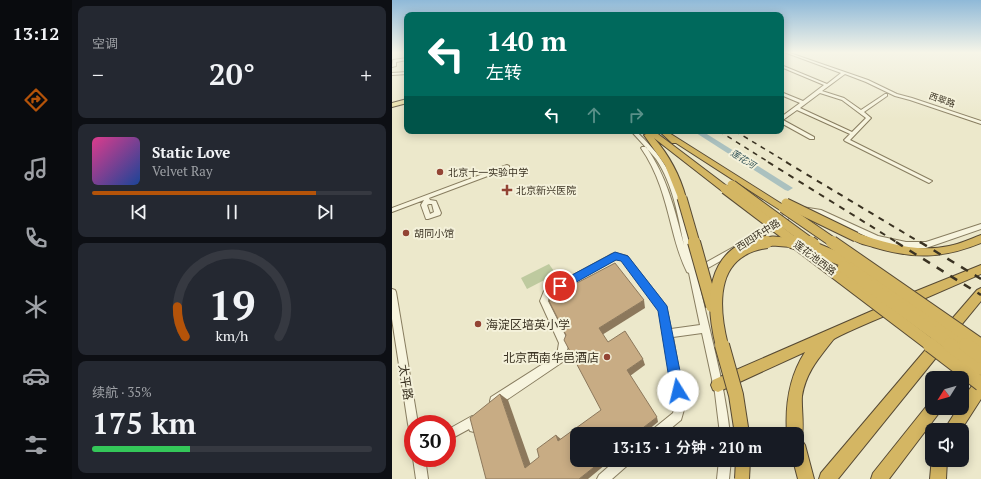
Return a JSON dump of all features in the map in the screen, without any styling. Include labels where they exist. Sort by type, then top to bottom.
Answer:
[{"type":"highway","points":[[647,134],[655,143],[672,168],[682,198],[736,396],[742,427]]},
{"type":"highway","name":"莲花池西路","points":[[654,134],[981,368]]},
{"type":"highway","name":"莲花池西路","points":[[666,134],[729,187],[981,385]]},
{"type":"highway","points":[[671,137],[748,186],[784,205],[856,237],[893,250],[912,253],[944,252],[970,244],[981,238]]},
{"type":"highway","points":[[784,205],[981,345],[961,371]]},
{"type":"highway","points":[[715,316],[717,285],[721,273],[732,258],[746,248],[758,244],[776,241],[796,242],[828,252],[847,262],[981,356]]},
{"type":"highway","points":[[718,385],[850,325],[981,269]]},
{"type":"highway","points":[[827,479],[981,293]]},
{"type":"highway","points":[[794,427],[795,396],[801,375],[809,358],[819,345],[836,332]]},
{"type":"highway","points":[[956,423],[981,385]]},
{"type":"highway","points":[[879,479],[929,415]]},
{"type":"highway","points":[[742,479],[743,467]]},
{"type":"highway","points":[[803,467],[806,479]]},
{"type":"highway","points":[[938,479],[939,467]]},
{"type":"main road","points":[[392,104],[404,101]]},
{"type":"street","points":[[801,74],[827,85]]},
{"type":"street","points":[[784,118],[842,74]]},
{"type":"street","name":"西翠路","points":[[848,74],[872,83],[896,95],[912,99],[981,123]]},
{"type":"street","points":[[819,91],[843,99],[869,118],[847,140],[930,181]]},
{"type":"street","points":[[784,94],[804,103]]},
{"type":"street","points":[[862,112],[886,95]]},
{"type":"street","points":[[796,108],[853,134]]},
{"type":"street","points":[[784,122],[812,138]]},
{"type":"street","points":[[631,134],[648,153],[658,171],[666,193],[683,258],[692,273]]},
{"type":"street","points":[[636,134],[648,145],[664,169],[674,192],[706,328],[718,385],[724,427]]},
{"type":"street","points":[[392,210],[426,200],[507,167]]},
{"type":"street","name":"西四环中路","points":[[692,273],[752,240],[792,212],[802,209],[819,212],[876,238],[906,245],[926,245],[981,226]]},
{"type":"street","points":[[488,406],[499,397],[561,358],[564,343],[544,301],[547,293],[615,256],[624,258],[663,309],[680,406],[677,416],[664,427]]},
{"type":"street","name":"太平路","points":[[392,292],[412,415]]},
{"type":"street","points":[[668,334],[706,328]]},
{"type":"street","points":[[456,430],[475,418],[476,435]]},
{"type":"street","points":[[420,467],[422,479]]},
{"type":"street","points":[[603,479],[617,467]]},
{"type":"street","points":[[723,479],[724,467]]},
{"type":"street","points":[[741,467],[749,479]]},
{"type":"green space","points":[[549,264],[556,274],[527,289],[521,278]]},
{"type":"building","points":[[615,263],[644,300],[599,328],[608,342],[625,331],[643,359],[627,370],[657,417],[644,427],[577,427],[601,410],[564,340],[566,335],[547,296],[554,292],[556,294]]},
{"type":"building","points":[[500,394],[525,468],[539,457],[537,449],[556,435],[558,441],[570,432],[570,467],[594,467],[579,479],[486,479],[470,418]]},
{"type":"waterway","name":"莲花河","points":[[702,134],[788,188]]},
{"type":"railway","points":[[724,134],[770,163]]},
{"type":"railway","points":[[740,134],[788,163]]},
{"type":"railway","points":[[768,162],[898,243]]},
{"type":"railway","points":[[786,162],[921,243]]},
{"type":"railway","points":[[896,242],[981,295]]},
{"type":"railway","points":[[920,242],[981,279]]},
{"type":"place","name":"北京十一实验中学","points":[[440,172]]},
{"type":"place","name":"北京新兴医院","points":[[507,190]]},
{"type":"place","name":"胡同小馆","points":[[406,233]]},
{"type":"place","name":"海淀区培英小学","points":[[478,324]]},
{"type":"place","name":"北京西南华邑酒店","points":[[607,357]]},
{"type":"route","points":[[560,286],[615,256],[624,258],[663,309],[678,391]]}]
